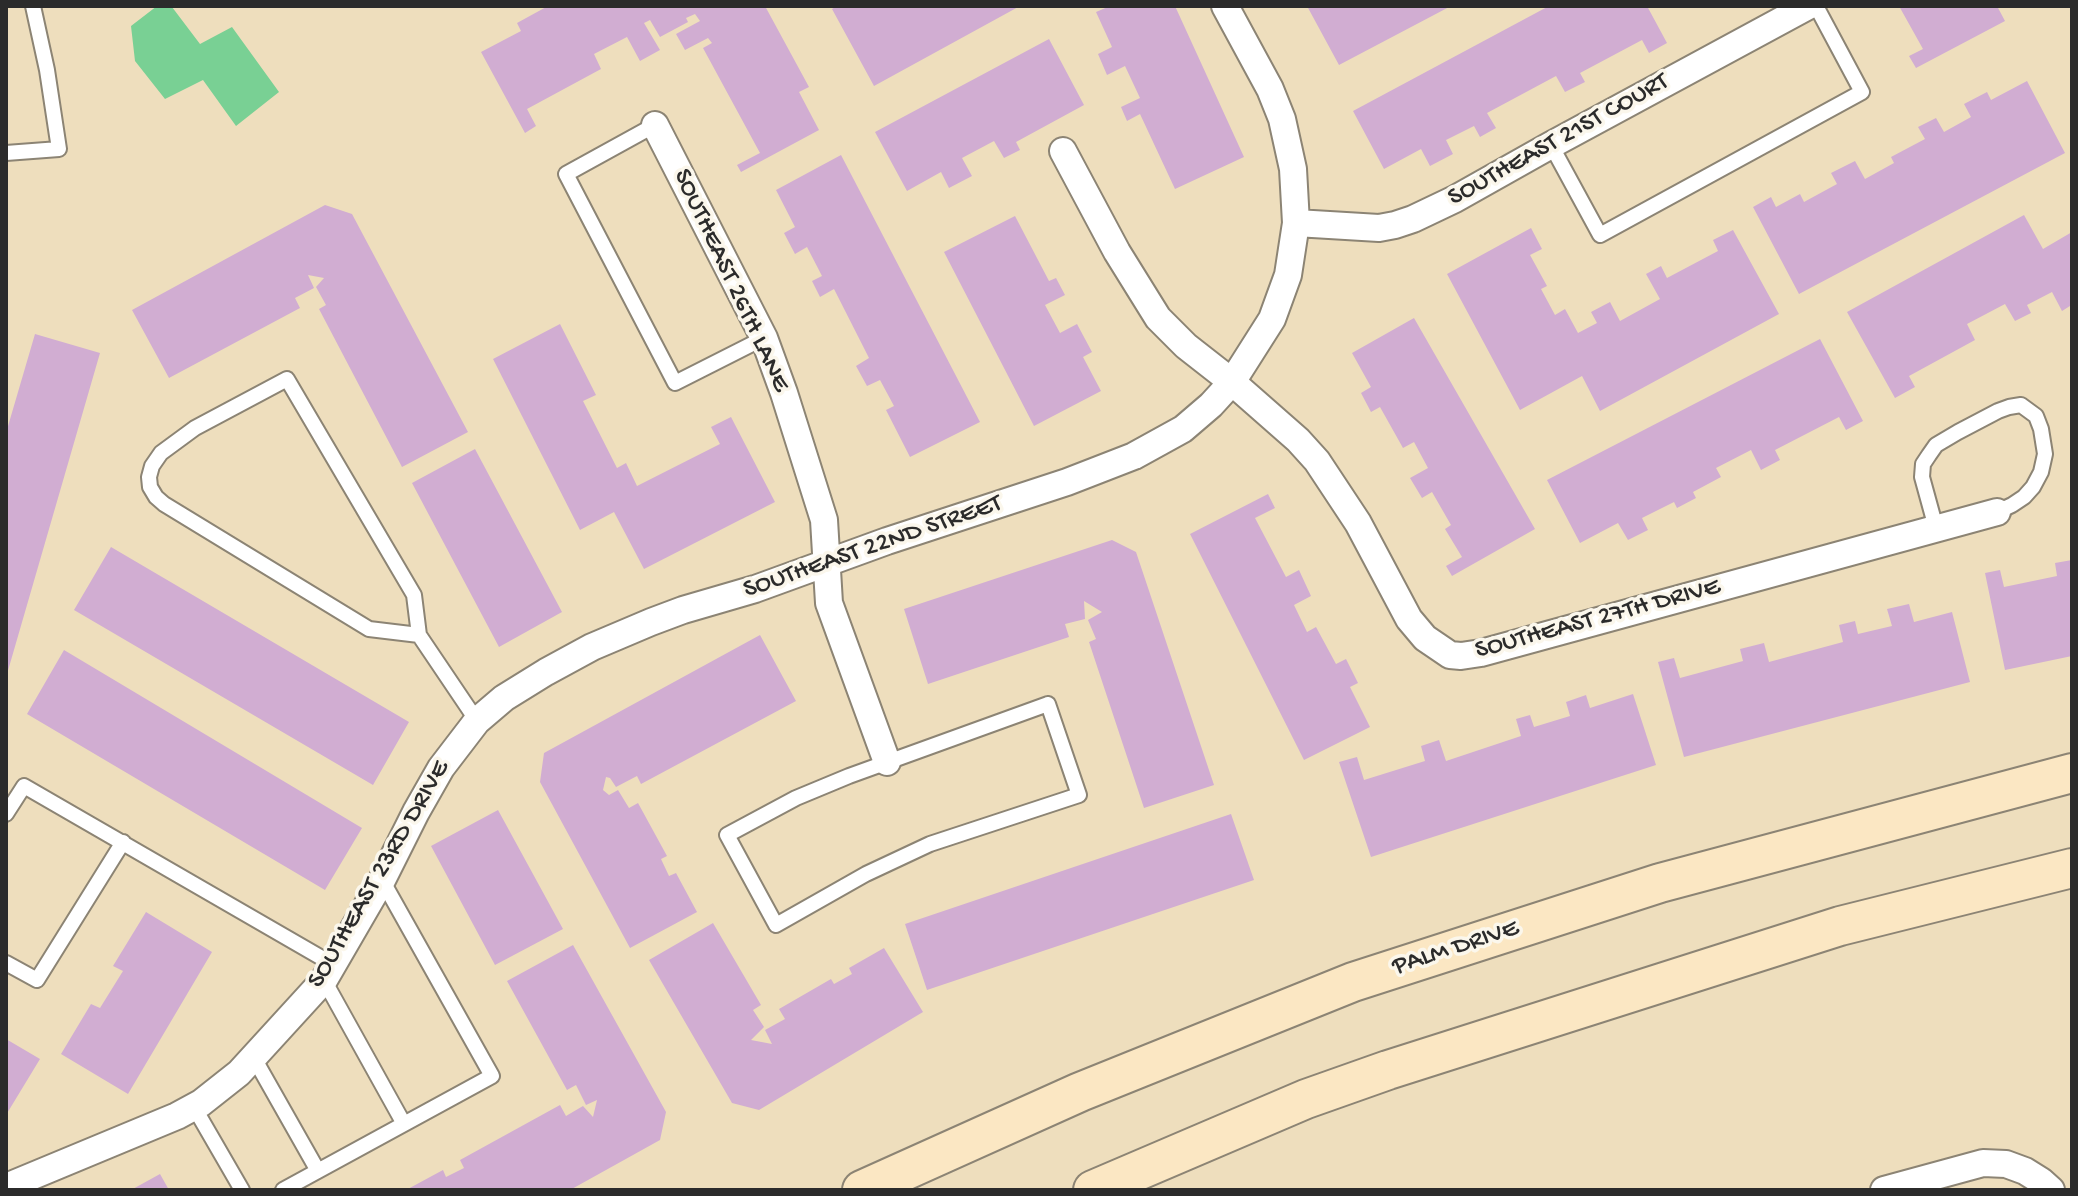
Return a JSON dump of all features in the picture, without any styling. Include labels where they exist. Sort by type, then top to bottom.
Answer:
[{"type":"main road","name":"PALM DRIVE","points":[[862,1190],[1080,1092],[1353,982],[1660,883],[2072,773]]},
{"type":"main road","points":[[1093,1190],[1306,1099],[1388,1070],[1840,926],[2072,868]]},
{"type":"street","name":"SOUTHEAST 22ND STREET","points":[[504,698],[567,660],[617,635],[683,610],[755,589],[887,541],[1067,482],[1134,456],[1191,424],[1232,382],[1267,328],[1288,275],[1296,223],[1293,169],[1282,119],[1270,89],[1225,6]]},
{"type":"street","name":"SOUTHEAST 21ST COURT","points":[[1296,223],[1379,228],[1403,222],[1455,199],[1808,6]]},
{"type":"street","name":"SOUTHEAST 26TH LANE","points":[[655,125],[764,338],[797,429],[824,520],[829,603],[887,762]]},
{"type":"street","name":"SOUTHEAST 27TH DRIVE","points":[[1063,151],[1117,252],[1163,324],[1298,440],[1317,461],[1358,523],[1409,619],[1425,638],[1450,655],[1481,653],[1997,512]]},
{"type":"street","name":"SOUTHEAST 23RD DRIVE","points":[[6,1187],[156,1126],[194,1107],[239,1073],[329,972],[441,768],[477,721],[504,698]]},
{"type":"street","points":[[1884,1190],[1983,1163],[2006,1164],[2025,1171],[2051,1190]]},
{"type":"lane","points":[[6,153],[59,149],[33,6]]},
{"type":"lane","points":[[1551,145],[1600,235],[1862,92],[1816,6]]},
{"type":"lane","points":[[655,125],[566,174],[675,383],[764,338]]},
{"type":"lane","points":[[419,635],[369,629],[164,504],[150,487],[152,466],[161,453],[195,428],[287,379],[414,595],[419,635],[477,721]]},
{"type":"lane","points":[[1936,528],[1922,477],[1923,464],[1929,455],[1936,445],[1958,432],[1998,411],[2021,405],[2036,416],[2041,429],[2045,454],[2041,472],[2024,497],[1997,512]]},
{"type":"lane","points":[[1048,704],[1079,795],[930,844],[866,874],[776,925],[727,835],[796,798],[887,762],[1048,704]]},
{"type":"lane","points":[[6,814],[24,786],[123,842],[329,972],[404,1124]]},
{"type":"lane","points":[[6,963],[37,980],[123,842]]},
{"type":"lane","points":[[283,1190],[492,1076],[382,880]]},
{"type":"lane","points":[[254,1058],[318,1171]]},
{"type":"lane","points":[[194,1107],[242,1190]]},
{"type":"green space","points":[[157,6],[172,7],[200,44],[232,27],[279,92],[236,126],[203,80],[165,99],[135,61],[131,26]]},
{"type":"building","points":[[548,6],[765,6],[809,87],[799,92],[819,130],[741,172],[737,165],[760,153],[703,48],[712,43],[708,38],[685,50],[676,34],[700,21],[695,14],[686,18],[688,22],[660,37],[650,20],[644,23],[660,50],[640,61],[627,37],[594,54],[601,69],[527,109],[536,126],[525,133],[481,52],[521,31],[517,23]]},
{"type":"building","points":[[837,6],[1020,6],[874,86],[832,9]]},
{"type":"building","points":[[1110,6],[1175,6],[1244,157],[1175,189],[1140,114],[1127,121],[1121,107],[1140,98],[1125,66],[1107,75],[1098,54],[1112,47],[1096,12]]},
{"type":"building","points":[[1307,6],[1451,6],[1339,65]]},
{"type":"building","points":[[1549,6],[1647,6],[1667,43],[1649,53],[1642,40],[1580,73],[1585,82],[1565,92],[1556,76],[1487,113],[1496,128],[1480,137],[1474,126],[1446,140],[1453,154],[1430,166],[1421,149],[1384,169],[1353,111]]},
{"type":"building","points":[[1899,6],[1997,6],[2005,21],[1916,68],[1909,56],[1923,49]]},
{"type":"building","points":[[1049,39],[1084,105],[1016,142],[1020,150],[1004,158],[994,141],[962,158],[972,176],[949,188],[941,172],[907,191],[875,132]]},
{"type":"building","points":[[2027,81],[2065,153],[1799,294],[1753,207],[1771,197],[1776,207],[1800,194],[1804,202],[1837,184],[1831,173],[1855,161],[1865,179],[1894,163],[1891,157],[1925,139],[1918,127],[1936,118],[1944,132],[1971,117],[1964,104],[1987,92],[1991,100]]},
{"type":"building","points":[[841,155],[980,422],[910,457],[886,410],[894,406],[880,380],[867,386],[856,366],[869,358],[834,289],[820,297],[812,281],[822,276],[807,247],[795,254],[784,233],[795,227],[776,190]]},
{"type":"building","points":[[325,205],[352,214],[468,432],[402,467],[319,309],[326,305],[316,287],[324,278],[308,275],[314,288],[295,298],[300,308],[169,378],[132,310]]},
{"type":"building","points":[[2024,215],[2043,249],[2072,232],[2072,311],[2070,306],[2062,311],[2052,292],[2027,305],[2031,313],[2015,321],[2005,304],[1967,324],[1975,340],[1909,376],[1915,387],[1895,398],[1847,312]]},
{"type":"building","points":[[1015,216],[1049,281],[1056,278],[1065,295],[1045,305],[1060,333],[1077,324],[1092,352],[1083,357],[1101,391],[1034,426],[944,252]]},
{"type":"building","points":[[1531,228],[1542,249],[1530,255],[1547,286],[1541,289],[1555,315],[1565,309],[1578,333],[1597,323],[1591,312],[1610,302],[1620,321],[1660,299],[1646,274],[1661,266],[1667,278],[1718,251],[1713,240],[1733,230],[1779,314],[1600,411],[1582,376],[1520,410],[1447,274]]},
{"type":"building","points":[[1414,318],[1535,529],[1452,576],[1446,566],[1462,557],[1445,529],[1451,525],[1432,492],[1422,498],[1410,478],[1428,468],[1414,442],[1403,448],[1380,407],[1371,412],[1361,393],[1371,387],[1352,353]]},
{"type":"building","points":[[560,324],[596,395],[583,401],[617,468],[626,463],[637,486],[720,444],[711,427],[731,417],[775,502],[644,569],[614,512],[580,530],[493,359]]},
{"type":"building","points":[[35,334],[100,353],[7,674],[6,433]]},
{"type":"building","points":[[1820,339],[1863,421],[1846,430],[1839,417],[1775,450],[1780,460],[1761,470],[1751,450],[1716,468],[1721,477],[1693,492],[1696,498],[1677,508],[1674,502],[1642,518],[1648,530],[1628,540],[1618,523],[1580,543],[1547,480]]},
{"type":"building","points":[[475,449],[562,612],[499,647],[412,483]]},
{"type":"building","points":[[1268,494],[1275,508],[1255,518],[1286,577],[1299,570],[1311,596],[1294,605],[1307,632],[1316,627],[1336,664],[1346,659],[1358,683],[1350,687],[1370,727],[1304,760],[1190,534]]},
{"type":"building","points":[[1112,540],[1136,552],[1214,785],[1144,808],[1089,642],[1096,639],[1088,620],[1102,612],[1084,601],[1085,619],[1065,624],[1069,637],[928,684],[904,609]]},
{"type":"building","points":[[111,547],[409,722],[373,785],[74,610]]},
{"type":"building","points":[[2072,560],[2072,656],[2005,670],[1985,573],[2000,570],[2004,587],[2057,576],[2055,563]]},
{"type":"building","points":[[1909,604],[1914,622],[1952,612],[1970,682],[1684,757],[1658,662],[1674,658],[1680,678],[1743,661],[1740,649],[1764,643],[1769,662],[1843,642],[1839,625],[1855,621],[1858,634],[1892,626],[1887,609]]},
{"type":"building","points":[[760,635],[796,701],[641,784],[637,776],[616,787],[606,777],[603,790],[609,795],[618,790],[629,808],[638,803],[667,856],[661,859],[669,876],[676,873],[697,912],[630,948],[540,782],[544,753]]},
{"type":"building","points":[[64,650],[362,828],[325,890],[27,714]]},
{"type":"building","points":[[1633,694],[1656,765],[1371,857],[1339,762],[1357,757],[1364,780],[1425,761],[1421,746],[1439,740],[1446,761],[1521,736],[1516,719],[1530,715],[1534,727],[1570,716],[1566,702],[1586,695],[1590,708]]},
{"type":"building","points":[[498,810],[563,929],[495,965],[431,846]]},
{"type":"building","points":[[1231,814],[1254,880],[927,990],[905,924]]},
{"type":"building","points":[[146,912],[212,952],[128,1094],[61,1054],[91,1004],[100,1008],[123,971],[113,966]]},
{"type":"building","points":[[713,923],[761,1005],[753,1010],[764,1027],[751,1040],[772,1044],[765,1030],[785,1019],[779,1009],[831,979],[834,984],[852,974],[849,968],[884,948],[923,1012],[759,1110],[732,1103],[649,960]]},
{"type":"building","points":[[573,945],[666,1112],[660,1140],[570,1190],[406,1190],[443,1170],[446,1177],[464,1168],[460,1160],[560,1105],[566,1116],[583,1106],[593,1117],[597,1100],[586,1105],[576,1085],[567,1090],[507,981]]},
{"type":"building","points":[[6,1039],[40,1059],[6,1115]]},
{"type":"building","points":[[160,1174],[169,1190],[131,1190]]}]
